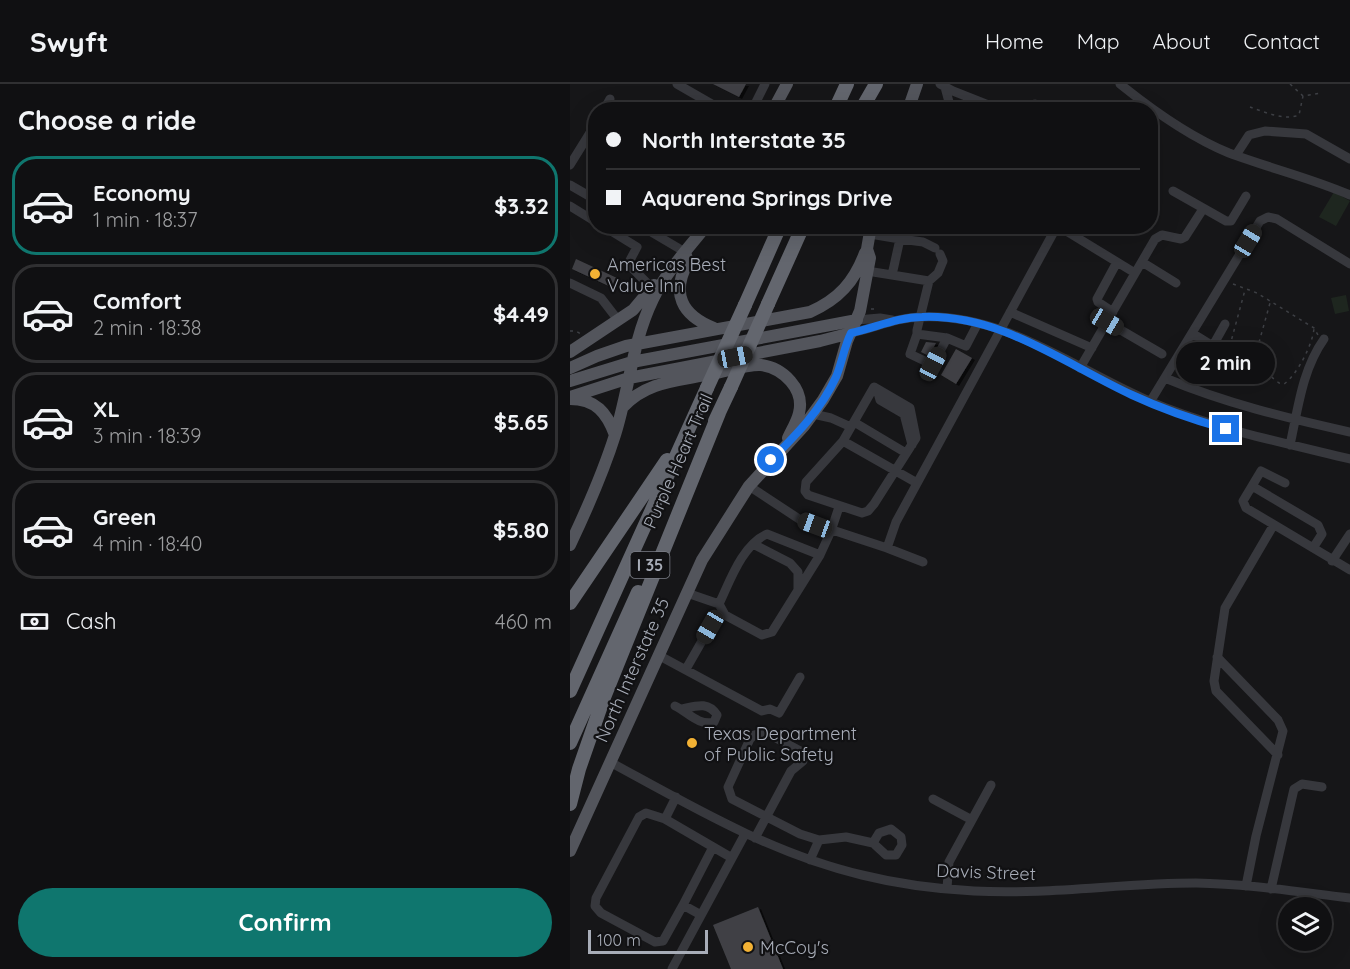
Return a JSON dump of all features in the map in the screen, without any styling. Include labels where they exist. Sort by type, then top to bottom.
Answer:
[{"type":"highway","points":[[839,102],[847,84]]},
{"type":"highway","points":[[863,102],[870,84]]},
{"type":"highway","points":[[865,102],[876,84]]},
{"type":"highway","name":"Purple Heart Trail","points":[[570,691],[776,234]]},
{"type":"highway","name":"Purple Heart Trail","points":[[570,743],[799,234]]},
{"type":"highway","points":[[570,804],[579,769],[603,700],[719,413]]},
{"type":"highway","points":[[570,603],[656,477],[695,415]]},
{"type":"main road","points":[[777,102],[787,84]]},
{"type":"main road","points":[[911,102],[917,84]]},
{"type":"main road","points":[[570,545],[615,435],[647,311],[666,274],[700,234]]},
{"type":"main road","name":"North Interstate 35","points":[[570,851],[702,560],[748,486],[813,414],[837,375],[857,320],[870,258],[867,249],[870,234]]},
{"type":"main road","points":[[570,368],[597,356],[637,344],[715,328],[799,315],[828,303],[842,292],[855,276],[867,249]]},
{"type":"main road","points":[[685,252],[688,262],[681,276],[679,288],[683,304],[703,324],[715,328]]},
{"type":"main road","points":[[571,350],[633,310],[661,276],[666,274]]},
{"type":"main road","points":[[570,381],[632,362],[857,320]]},
{"type":"main road","points":[[570,398],[629,378],[851,333]]},
{"type":"main road","points":[[621,410],[634,396],[650,386],[759,365],[778,370],[789,379],[797,393],[799,412],[783,448]]},
{"type":"main road","points":[[570,398],[593,404],[604,412],[615,435]]},
{"type":"street","points":[[677,84],[708,102]]},
{"type":"street","points":[[756,102],[765,84]]},
{"type":"street","points":[[1120,84],[1145,102]]},
{"type":"street","points":[[943,86],[949,102]]},
{"type":"street","points":[[943,86],[982,102]]},
{"type":"street","points":[[1158,112],[1210,144],[1236,155],[1324,183],[1350,195]]},
{"type":"street","points":[[1236,155],[1249,135],[1264,131],[1310,135],[1350,159]]},
{"type":"street","points":[[570,165],[588,136]]},
{"type":"street","points":[[588,196],[574,188],[570,205],[588,217]]},
{"type":"street","points":[[1173,191],[1222,220],[1231,221],[1246,196]]},
{"type":"street","points":[[1080,368],[1158,237],[1162,235],[1180,239],[1185,237],[1203,209]]},
{"type":"street","points":[[1150,402],[1260,221],[1268,217],[1277,219],[1350,264]]},
{"type":"street","points":[[616,234],[637,247],[628,264],[652,288]]},
{"type":"street","points":[[655,234],[685,252]]},
{"type":"street","points":[[886,234],[923,242],[938,251],[943,261],[938,273],[929,281],[910,354],[933,364],[947,338]]},
{"type":"street","points":[[887,548],[896,522],[1053,234]]},
{"type":"street","points":[[1070,234],[1135,273]]},
{"type":"street","points":[[892,274],[900,238]]},
{"type":"street","points":[[1113,312],[1097,299],[1117,262]]},
{"type":"street","points":[[1142,262],[1176,283]]},
{"type":"street","points":[[867,271],[929,281]]},
{"type":"street","points":[[570,283],[601,298],[618,320]]},
{"type":"street","points":[[1010,312],[1092,348]]},
{"type":"street","points":[[851,333],[875,328],[894,320],[920,316],[978,322],[1002,329],[1150,402],[1209,424],[1350,459]]},
{"type":"street","points":[[857,320],[880,318],[894,320]]},
{"type":"street","points":[[917,334],[947,338],[966,346],[978,322]]},
{"type":"street","points":[[1107,322],[1162,354]]},
{"type":"street","points":[[1201,367],[1225,324]]},
{"type":"street","points":[[1192,333],[1213,346]]},
{"type":"street","points":[[1290,445],[1300,394],[1311,359],[1323,340]]},
{"type":"street","points":[[1164,378],[1264,412],[1350,432]]},
{"type":"street","points":[[874,387],[910,408],[916,438],[897,471],[868,511],[862,513],[839,507],[808,495],[805,491],[806,482],[843,441],[853,424],[874,387]]},
{"type":"street","points":[[813,414],[853,424],[909,449]]},
{"type":"street","points":[[843,441],[917,483]]},
{"type":"street","points":[[1285,483],[1261,471],[1244,505],[1273,526],[1332,561],[1349,566]]},
{"type":"street","points":[[748,486],[799,519],[923,562]]},
{"type":"street","points":[[1252,486],[1318,525],[1322,534],[1313,548]]},
{"type":"street","points":[[687,593],[719,604],[725,615],[762,635],[772,632],[820,555],[839,507]]},
{"type":"street","points":[[1273,526],[1226,608],[1214,681],[1216,691],[1278,754]]},
{"type":"street","points":[[719,604],[735,572],[753,544],[767,534],[820,555]]},
{"type":"street","points":[[1332,561],[1350,534]]},
{"type":"street","points":[[753,544],[790,563],[798,572],[798,591]]},
{"type":"street","points":[[686,669],[710,627]]},
{"type":"street","points":[[658,655],[762,711],[770,709],[779,713],[800,677]]},
{"type":"street","points":[[1217,657],[1282,726],[1283,739],[1256,836],[1246,886]]},
{"type":"street","points":[[755,838],[766,816],[791,771],[801,765],[804,757],[802,752],[765,732],[750,739],[728,787],[732,799],[766,816],[800,834],[819,840],[846,837],[873,843]]},
{"type":"street","name":"Davis Street","points":[[610,762],[745,834],[810,860],[864,876],[975,891],[1068,890],[1140,884],[1195,883],[1246,886],[1350,898]]},
{"type":"street","points":[[1271,889],[1294,789],[1302,784],[1322,787]]},
{"type":"street","points":[[947,888],[949,862],[991,785]]},
{"type":"street","points":[[665,819],[676,797]]},
{"type":"street","points":[[933,799],[972,820]]},
{"type":"street","points":[[713,847],[663,941],[655,942],[601,913],[595,906],[596,898],[639,817],[646,813],[665,819],[732,858]]},
{"type":"street","points":[[672,969],[745,834]]},
{"type":"street","points":[[810,860],[819,840]]},
{"type":"street","points":[[683,905],[700,915]]},
{"type":"path","points":[[1290,84],[1303,96]]},
{"type":"path","points":[[1303,96],[1321,93]]},
{"type":"path","points":[[1250,107],[1271,114],[1295,117],[1299,115],[1303,96]]},
{"type":"path","points":[[1224,280],[1257,293],[1314,328],[1323,340]]},
{"type":"path","points":[[1203,393],[1229,349],[1245,290]]},
{"type":"path","points":[[1252,365],[1270,302]]},
{"type":"path","points":[[1224,357],[1252,365],[1284,384],[1292,379],[1311,341],[1314,328]]},
{"type":"path","points":[[570,331],[576,331],[584,336]]},
{"type":"shaded area","points":[[1334,192],[1350,201],[1336,226],[1319,217]]},
{"type":"shaded area","points":[[1346,295],[1349,311],[1335,314],[1331,298]]},
{"type":"building","points":[[713,84],[746,84],[739,97]]},
{"type":"building","name":"Americas Best Value Inn","points":[[576,259],[617,278],[613,288],[572,269]]},
{"type":"building","points":[[926,342],[936,343],[929,356],[921,352]]},
{"type":"building","points":[[956,349],[972,358],[956,384],[941,375]]},
{"type":"building","name":"McCoy's","points":[[758,907],[783,969],[731,969],[713,925]]},
{"type":"place","name":"Americas Best Value Inn","points":[[595,274]]},
{"type":"place","name":"Texas Department of Public Safety","points":[[692,743]]},
{"type":"place","name":"McCoy's","points":[[748,947]]},
{"type":"route","points":[[771,460],[804,426],[824,400],[837,375],[851,333],[875,328],[894,320],[920,316],[969,321],[1002,329],[1133,395],[1226,429]]}]
